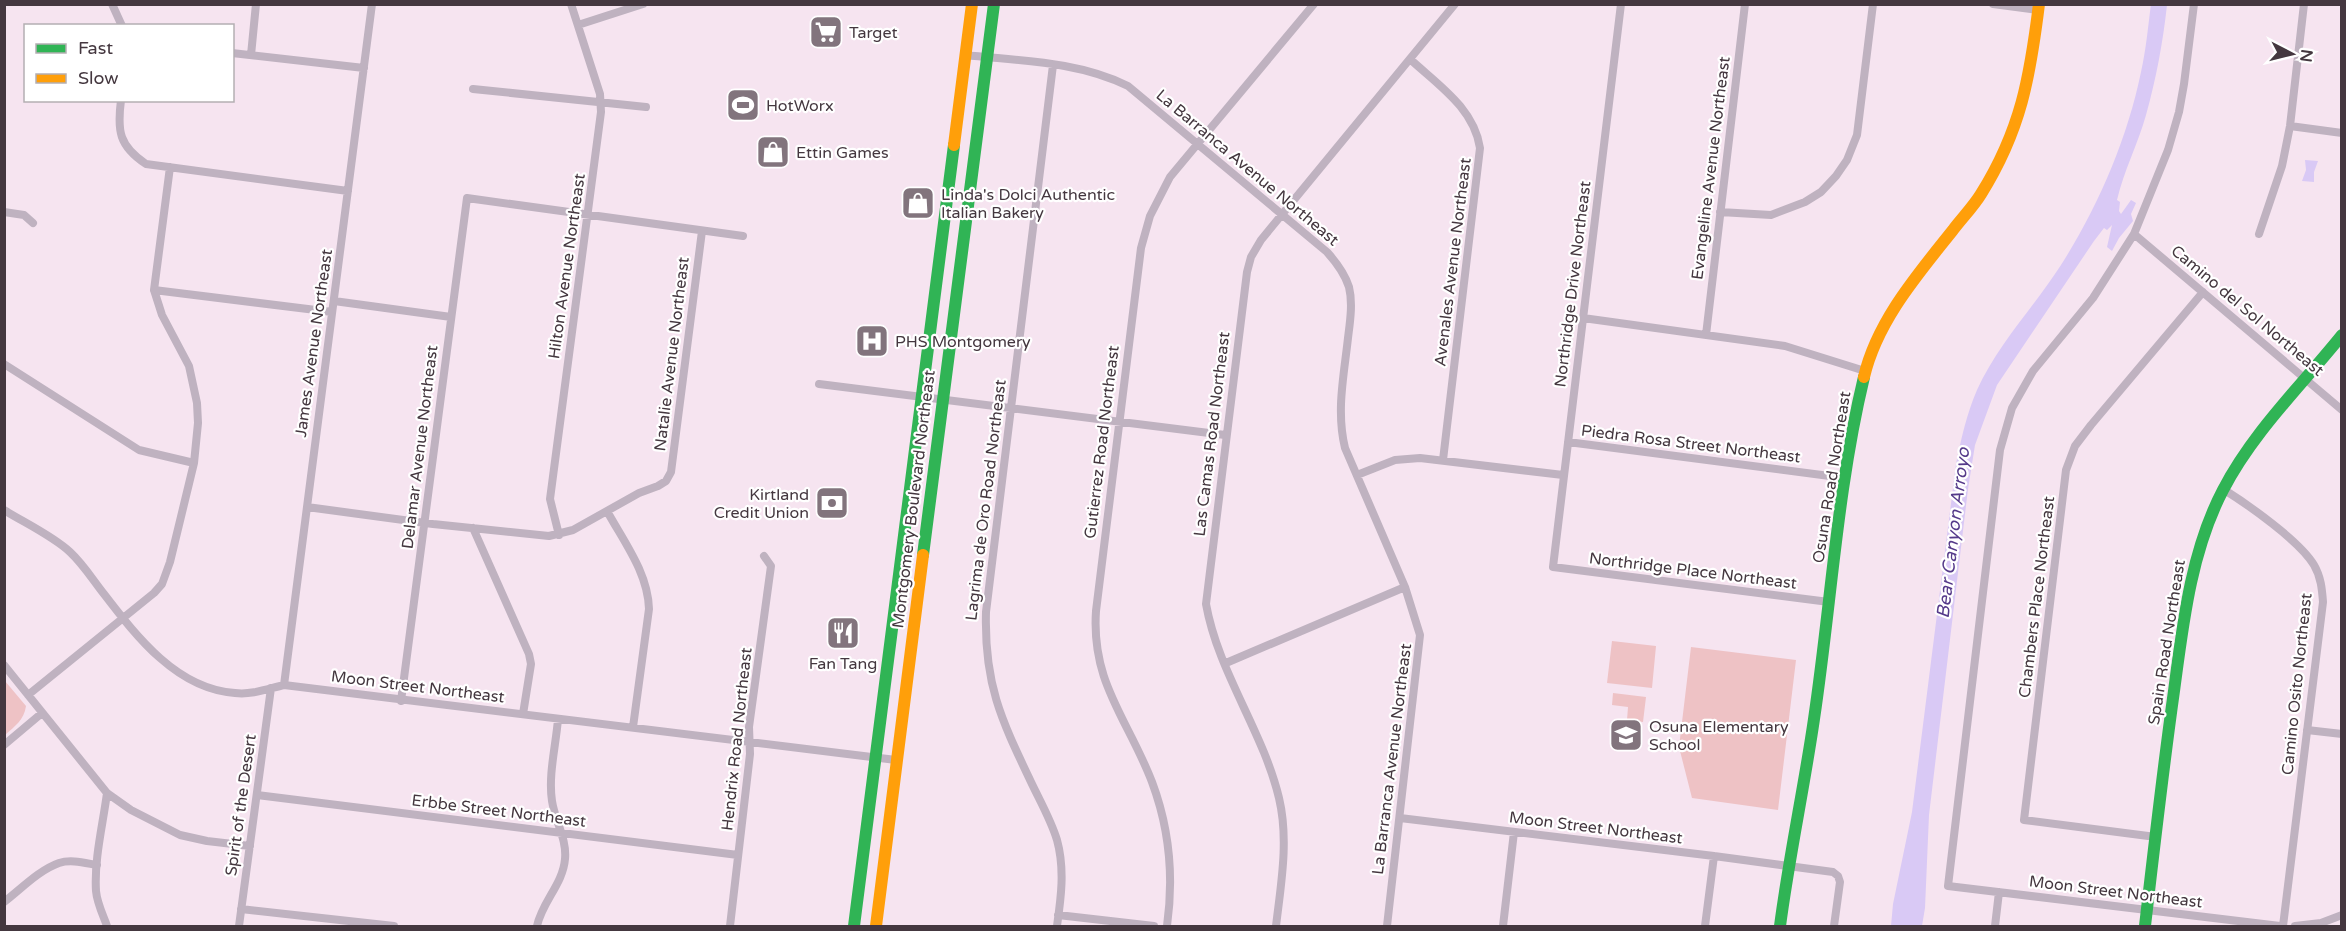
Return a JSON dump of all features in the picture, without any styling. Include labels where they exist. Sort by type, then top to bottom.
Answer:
[{"type":"main road","name":"Montgomery Boulevard Northeast","points":[[854,927],[972,4]]},
{"type":"main road","name":"Montgomery Boulevard Northeast","points":[[876,927],[994,4]]},
{"type":"main road","name":"Osuna Road Northeast","points":[[1780,927],[1788,866],[1814,721],[1851,430],[1865,371],[1883,329],[1903,293],[1980,196],[2001,159],[2017,123],[2025,92],[2032,60],[2038,7]]},
{"type":"main road","name":"Spain Road Northeast","points":[[2145,927],[2167,734],[2187,600],[2199,546],[2223,489],[2259,431],[2342,335]]},
{"type":"street","points":[[112,4],[121,24]]},
{"type":"street","points":[[251,55],[256,4]]},
{"type":"street","name":"James Avenue Northeast","points":[[284,685],[372,4]]},
{"type":"street","name":"Hilton Avenue Northeast","points":[[559,535],[550,499],[590,214],[601,103],[571,4]]},
{"type":"street","points":[[578,25],[642,4]]},
{"type":"street","name":"Gutierrez Road Northeast","points":[[1167,927],[1171,881],[1164,819],[1151,780],[1103,678],[1095,645],[1096,610],[1141,249],[1144,233],[1170,177],[1314,4]]},
{"type":"street","name":"Las Camas Road Northeast","points":[[1276,927],[1284,855],[1284,827],[1280,800],[1272,774],[1209,622],[1206,604],[1247,272],[1251,257],[1260,240],[1455,4]]},
{"type":"street","name":"Northridge Drive Northeast","points":[[1553,567],[1621,4]]},
{"type":"street","name":"Evangeline Avenue Northeast","points":[[1706,335],[1745,4]]},
{"type":"street","points":[[1720,212],[1771,215],[1805,202],[1821,192],[1836,176],[1847,160],[1857,135],[1874,4]]},
{"type":"street","points":[[1993,4],[2038,7]]},
{"type":"street","points":[[2134,234],[2168,150],[2179,112],[2194,4]]},
{"type":"street","points":[[2259,234],[2275,190],[2290,126],[2304,4]]},
{"type":"street","points":[[234,53],[364,68]]},
{"type":"street","name":"La Barranca Avenue Northeast","points":[[965,55],[1084,69],[1108,76],[1128,86],[1327,252],[1339,266],[1349,288],[1351,314],[1340,413],[1345,448],[1405,587],[1418,620],[1420,635],[1387,927]]},
{"type":"street","name":"Avenales Avenue Northeast","points":[[1410,59],[1463,108],[1473,123],[1480,148],[1443,460]]},
{"type":"street","name":"Lagrima de Oro Road Northeast","points":[[1053,65],[986,612],[986,660],[990,683],[1002,721],[1057,841],[1062,878],[1057,927]]},
{"type":"street","points":[[473,88],[646,108]]},
{"type":"street","points":[[121,102],[119,132],[136,157],[146,164],[348,191]]},
{"type":"street","points":[[2290,126],[2342,132]]},
{"type":"street","points":[[28,695],[154,593],[162,584],[167,573],[194,464],[198,423],[194,383],[182,350],[162,315],[154,290],[170,167]]},
{"type":"street","name":"Delamar Avenue Northeast","points":[[401,700],[467,198],[590,214]]},
{"type":"street","points":[[4,212],[24,215],[33,223]]},
{"type":"street","points":[[590,214],[742,236]]},
{"type":"street","name":"Natalie Avenue Northeast","points":[[607,511],[639,492],[658,486],[666,481],[670,472],[702,231]]},
{"type":"street","name":"Camino del Sol Northeast","points":[[2134,234],[2342,411]]},
{"type":"street","name":"Moon Street Northeast","points":[[2134,234],[2093,298],[2033,371],[2012,408],[2009,418],[2000,450],[1948,886],[2147,909],[2226,923],[2282,927]]},
{"type":"street","points":[[154,290],[332,312]]},
{"type":"street","name":"Chambers Place Northeast","points":[[2156,837],[2024,820],[2066,470],[2075,446],[2091,425],[2203,292]]},
{"type":"street","points":[[334,302],[451,317]]},
{"type":"street","points":[[1583,318],[1785,346],[1865,371]]},
{"type":"street","points":[[4,364],[139,450],[194,464]]},
{"type":"street","points":[[819,384],[1226,435]]},
{"type":"street","name":"Piedra Rosa Street Northeast","points":[[1568,442],[1845,478]]},
{"type":"street","points":[[1357,475],[1395,460],[1420,458],[1563,475]]},
{"type":"street","name":"Camino Osito Northeast","points":[[2223,489],[2301,549],[2314,564],[2321,583],[2323,602],[2282,927]]},
{"type":"street","points":[[307,507],[537,537],[559,535],[573,530],[607,511],[642,574],[649,592],[650,609],[633,727]]},
{"type":"street","name":"Moon Street Northeast","points":[[4,510],[68,550],[154,653],[172,668],[212,689],[234,693],[255,693],[284,685],[896,760]]},
{"type":"street","points":[[473,528],[529,654],[531,664],[523,714]]},
{"type":"street","name":"Hendrix Road Northeast","points":[[730,927],[750,741],[749,727],[771,566],[764,556]]},
{"type":"street","name":"Northridge Place Northeast","points":[[1553,567],[1829,602]]},
{"type":"street","points":[[1226,663],[1405,587]]},
{"type":"street","points":[[4,665],[107,793],[131,810],[180,835],[250,846]]},
{"type":"street","name":"Spirit of the Desert","points":[[239,927],[271,688]]},
{"type":"street","points":[[4,745],[42,713]]},
{"type":"street","points":[[537,927],[545,904],[562,874],[565,849],[550,789],[558,719]]},
{"type":"street","points":[[2307,730],[2342,734]]},
{"type":"street","points":[[107,793],[97,865],[96,891],[107,927]]},
{"type":"street","name":"Erbbe Street Northeast","points":[[256,795],[738,855]]},
{"type":"street","name":"Moon Street Northeast","points":[[1400,818],[1833,872],[1838,876],[1840,882],[1834,927]]},
{"type":"street","points":[[1503,927],[1514,832]]},
{"type":"street","points":[[1706,927],[1714,856]]},
{"type":"street","points":[[4,902],[45,870],[60,863],[71,861],[97,865]]},
{"type":"street","points":[[1995,927],[1999,892]]},
{"type":"street","points":[[241,909],[394,927]]},
{"type":"street","points":[[1058,915],[1154,927]]},
{"type":"street","points":[[2295,927],[2342,915]]},
{"type":"shaded area","points":[[1612,641],[1656,646],[1652,688],[1607,683]]},
{"type":"shaded area","points":[[1691,647],[1796,660],[1778,810],[1692,798],[1679,747]]},
{"type":"shaded area","points":[[5,681],[26,706],[16,726],[5,735]]},
{"type":"shaded area","points":[[1613,693],[1646,697],[1643,722],[1627,720],[1628,707],[1612,705]]},
{"type":"water","name":"Bear Canyon Arroyo","points":[[2151,4],[2167,5],[2161,47],[2146,115],[2117,200],[2120,202],[2121,214],[2131,200],[2136,203],[2131,214],[2133,221],[2112,251],[2107,247],[2112,225],[2107,230],[2104,228],[2094,241],[1997,385],[1975,445],[1929,815],[1925,908],[1922,926],[1891,926],[1893,904],[1912,812],[1956,464],[1965,426],[1973,399],[1995,357],[2061,265],[2087,220],[2110,172],[2135,97]]},
{"type":"water","points":[[2305,160],[2318,161],[2314,172],[2314,182],[2302,181],[2306,170]]},
{"type":"traffic: fast","points":[[923,555],[994,4]]},
{"type":"traffic: fast","points":[[854,926],[954,145]]},
{"type":"traffic: fast","points":[[2145,926],[2181,639],[2190,588],[2203,538],[2223,490],[2248,448],[2342,335]]},
{"type":"traffic: fast","points":[[1780,926],[1814,719],[1847,462],[1864,377]]},
{"type":"traffic: slow","points":[[954,145],[972,4]]},
{"type":"traffic: slow","points":[[1864,377],[1878,337],[1900,299],[1978,199],[2006,148],[2022,102],[2032,55],[2039,4]]},
{"type":"traffic: slow","points":[[876,926],[923,555]]},
{"type":"place","name":"Target","points":[[826,32]]},
{"type":"place","name":"HotWorx","points":[[743,105]]},
{"type":"place","name":"Ettin Games","points":[[773,152]]},
{"type":"place","name":"Linda's Dolci Authentic Italian Bakery","points":[[918,203]]},
{"type":"place","name":"PHS Montgomery","points":[[872,341]]},
{"type":"place","name":"Kirtland Credit Union","points":[[832,503]]},
{"type":"place","name":"Fan Tang","points":[[843,633]]},
{"type":"place","name":"Osuna Elementary School","points":[[1626,735]]}]
